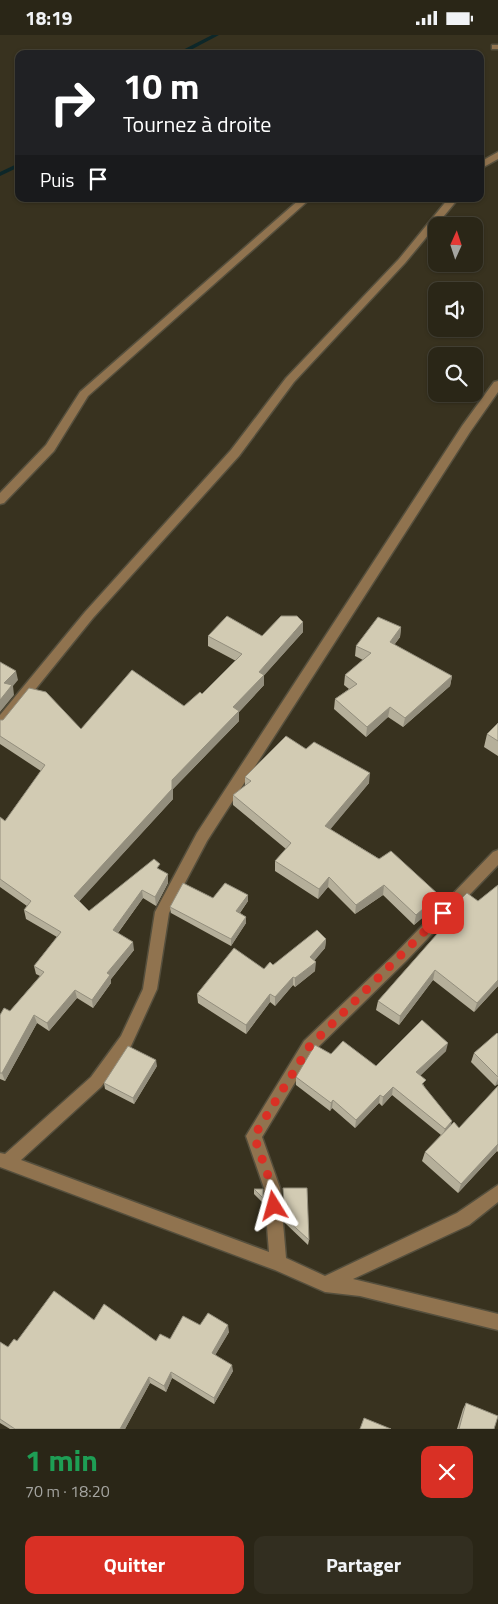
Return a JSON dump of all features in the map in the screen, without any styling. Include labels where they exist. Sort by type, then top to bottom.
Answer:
[{"type":"street","points":[[484,164],[498,155]]},
{"type":"street","points":[[0,499],[50,448],[84,394],[302,202]]},
{"type":"street","points":[[0,724],[89,615],[235,453],[290,379],[402,261],[451,202]]},
{"type":"street","points":[[498,385],[461,437],[202,837],[162,912],[150,989],[126,1041],[96,1082],[4,1162],[278,1263],[326,1284],[360,1288],[392,1295],[498,1322]]},
{"type":"street","points":[[278,1263],[272,1187],[254,1136],[309,1047],[401,957],[498,856]]},
{"type":"street","points":[[326,1284],[463,1219],[498,1193]]},
{"type":"building","points":[[227,616],[262,636],[281,616],[297,616],[303,622],[259,672],[264,675],[233,707],[239,711],[172,780],[172,789],[74,896],[89,911],[154,859],[160,864],[157,868],[168,874],[155,897],[142,890],[113,930],[133,942],[107,973],[110,975],[92,1000],[75,990],[47,1023],[34,1015],[2,1073],[0,1073],[0,1015],[4,1008],[10,1011],[44,972],[34,966],[61,932],[24,910],[31,901],[0,879],[0,817],[5,821],[45,765],[0,736],[0,720],[3,720],[29,688],[46,692],[81,729],[132,670],[184,706],[200,692],[202,694],[242,654],[208,636]]},
{"type":"building","points":[[378,617],[401,627],[390,642],[452,676],[405,718],[390,707],[367,727],[335,699],[357,684],[345,675],[371,653],[356,646]]},
{"type":"building","points":[[0,662],[16,671],[4,683],[12,685],[0,700]]},
{"type":"building","points":[[498,723],[498,741],[487,734]]},
{"type":"building","points":[[286,736],[306,749],[314,742],[370,773],[325,826],[379,859],[391,851],[439,895],[416,915],[384,885],[356,905],[329,877],[319,889],[275,861],[291,843],[233,795],[251,781],[245,777]]},
{"type":"building","points":[[183,883],[213,898],[225,883],[248,895],[236,911],[246,917],[231,939],[170,907]]},
{"type":"building","points":[[498,885],[498,980],[477,1003],[435,970],[400,1016],[378,1001],[452,917],[447,913],[467,893],[478,901]]},
{"type":"building","points":[[317,930],[326,939],[310,957],[316,962],[295,978],[293,977],[275,997],[270,994],[246,1025],[197,994],[234,948],[264,969],[270,962],[273,965]]},
{"type":"building","points":[[422,1020],[448,1043],[416,1072],[426,1080],[422,1084],[452,1121],[445,1129],[393,1087],[383,1097],[380,1095],[356,1120],[333,1100],[331,1103],[296,1077],[315,1045],[331,1054],[343,1041],[376,1066]]},
{"type":"building","points":[[498,1034],[498,1077],[474,1053]]},
{"type":"building","points":[[128,1046],[156,1060],[133,1098],[104,1083]]},
{"type":"building","points":[[498,1086],[498,1144],[461,1184],[425,1152],[454,1122],[459,1128]]},
{"type":"building","points":[[283,1188],[307,1188],[309,1240],[285,1218]]},
{"type":"building","points":[[254,1189],[263,1189],[263,1198]]},
{"type":"building","points":[[54,1291],[94,1320],[104,1304],[156,1341],[160,1334],[170,1339],[183,1316],[200,1325],[208,1313],[228,1325],[212,1353],[232,1365],[214,1398],[171,1372],[164,1386],[149,1377],[120,1429],[15,1429],[0,1419],[0,1342],[8,1347],[14,1339],[17,1341]]},
{"type":"building","points":[[466,1403],[498,1416],[494,1429],[459,1429]]},
{"type":"building","points":[[364,1418],[391,1429],[360,1429]]},
{"type":"waterway","points":[[186,50],[216,35]]},
{"type":"waterway","points":[[0,174],[15,167]]},
{"type":"route","points":[[274,1206],[272,1187],[254,1136],[309,1047],[443,913]]}]
